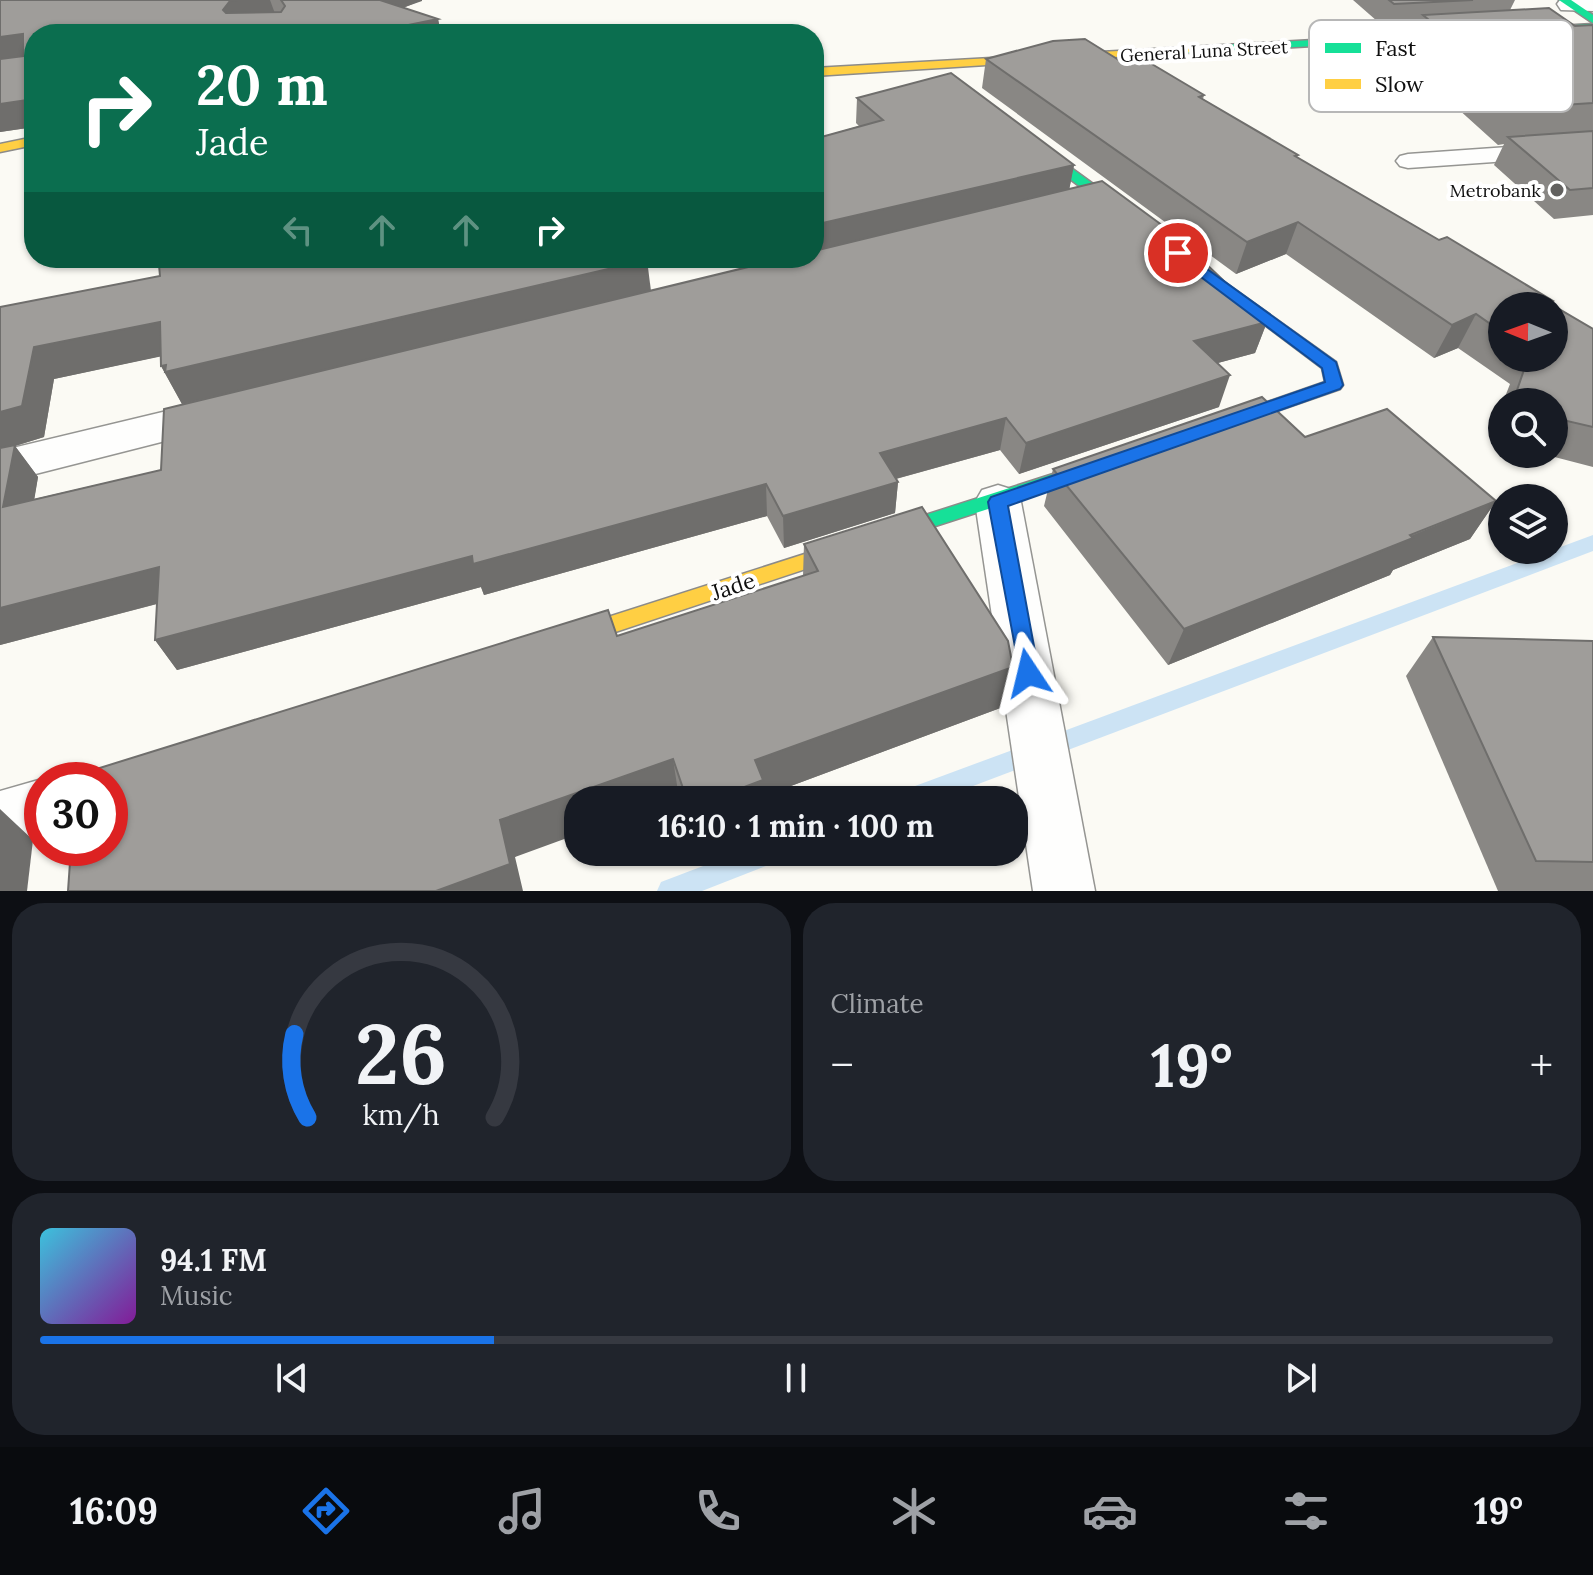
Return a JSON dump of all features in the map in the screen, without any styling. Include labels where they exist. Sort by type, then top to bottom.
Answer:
[{"type":"street","points":[[1576,2],[1593,20]]},
{"type":"street","name":"General Luna Street","points":[[1573,28],[1593,27]]},
{"type":"street","name":"General Luna Street","points":[[824,71],[1309,43]]},
{"type":"street","points":[[1014,130],[1152,234]]},
{"type":"street","points":[[0,148],[24,143]]},
{"type":"street","points":[[1055,208],[1102,196]]},
{"type":"street","points":[[1191,262],[1330,366],[1334,385],[1202,431]]},
{"type":"street","points":[[0,467],[248,406]]},
{"type":"street","name":"Jade","points":[[531,650],[998,502],[1129,456]]},
{"type":"street","points":[[998,502],[1064,891]]},
{"type":"street","points":[[0,819],[24,812]]},
{"type":"lane","points":[[1408,161],[1593,148]]},
{"type":"building","points":[[0,0],[238,0],[230,1],[223,10],[226,13],[281,12],[285,6],[281,0],[380,0],[438,19],[413,24],[24,24],[24,100],[0,104],[0,59],[23,56],[23,34],[0,37]]},
{"type":"building","points":[[1389,0],[1473,0],[1394,4]]},
{"type":"building","points":[[1549,8],[1566,20],[1429,20],[1423,15]]},
{"type":"building","points":[[1573,25],[1593,25],[1593,103],[1573,104]]},
{"type":"building","points":[[1085,39],[1122,62],[1140,57],[1204,95],[1199,97],[1298,155],[1295,156],[1439,240],[1447,237],[1538,292],[1488,292],[1488,322],[1476,314],[1452,325],[1298,222],[1247,242],[986,59],[1053,41]]},
{"type":"building","points":[[951,73],[1074,165],[824,223],[824,136],[883,120],[857,98]]},
{"type":"building","points":[[1593,131],[1593,188],[1570,190],[1508,137]]},
{"type":"building","points":[[1102,181],[1208,259],[1203,261],[1267,322],[1194,341],[1230,375],[1026,443],[1006,418],[880,453],[898,482],[783,516],[766,484],[473,564],[472,556],[155,640],[159,567],[0,608],[0,448],[15,445],[3,507],[161,470],[164,409],[744,268],[824,268],[824,249]]},
{"type":"building","points":[[159,268],[613,268],[165,372],[166,365],[161,366],[160,322],[34,347],[22,406],[0,412],[0,307],[160,276]]},
{"type":"building","points":[[1568,314],[1593,329],[1593,427],[1568,421],[1568,388],[1518,388],[1523,372],[1568,372]]},
{"type":"building","points":[[1262,397],[1305,437],[1387,409],[1488,494],[1488,504],[1410,535],[1413,538],[1184,629],[1053,469]]},
{"type":"building","points":[[922,507],[1008,641],[1013,667],[755,760],[763,780],[747,786],[682,786],[673,759],[596,786],[564,786],[564,797],[500,820],[510,864],[436,891],[68,891],[70,866],[128,866],[128,762],[119,762],[608,610],[617,636],[818,571],[804,544]]},
{"type":"building","points":[[1433,637],[1593,641],[1593,862],[1536,861]]},
{"type":"waterway","points":[[944,786],[1593,543]]},
{"type":"waterway","points":[[670,891],[735,866]]},
{"type":"traffic: fast","points":[[1564,0],[1593,20]]},
{"type":"traffic: fast","points":[[1573,28],[1593,27]]},
{"type":"traffic: fast","points":[[1189,50],[1309,43]]},
{"type":"traffic: fast","points":[[1023,137],[1135,221]]},
{"type":"traffic: fast","points":[[892,533],[1106,464]]},
{"type":"traffic: slow","points":[[824,71],[1189,50]]},
{"type":"traffic: slow","points":[[0,148],[24,143]]},
{"type":"traffic: slow","points":[[1206,274],[1330,366],[1334,385],[1216,426]]},
{"type":"traffic: slow","points":[[555,643],[892,533]]},
{"type":"place","name":"Metrobank","points":[[1557,190]]},
{"type":"route","points":[[1028,673],[998,502],[1334,385],[1330,366],[1178,253]]}]
